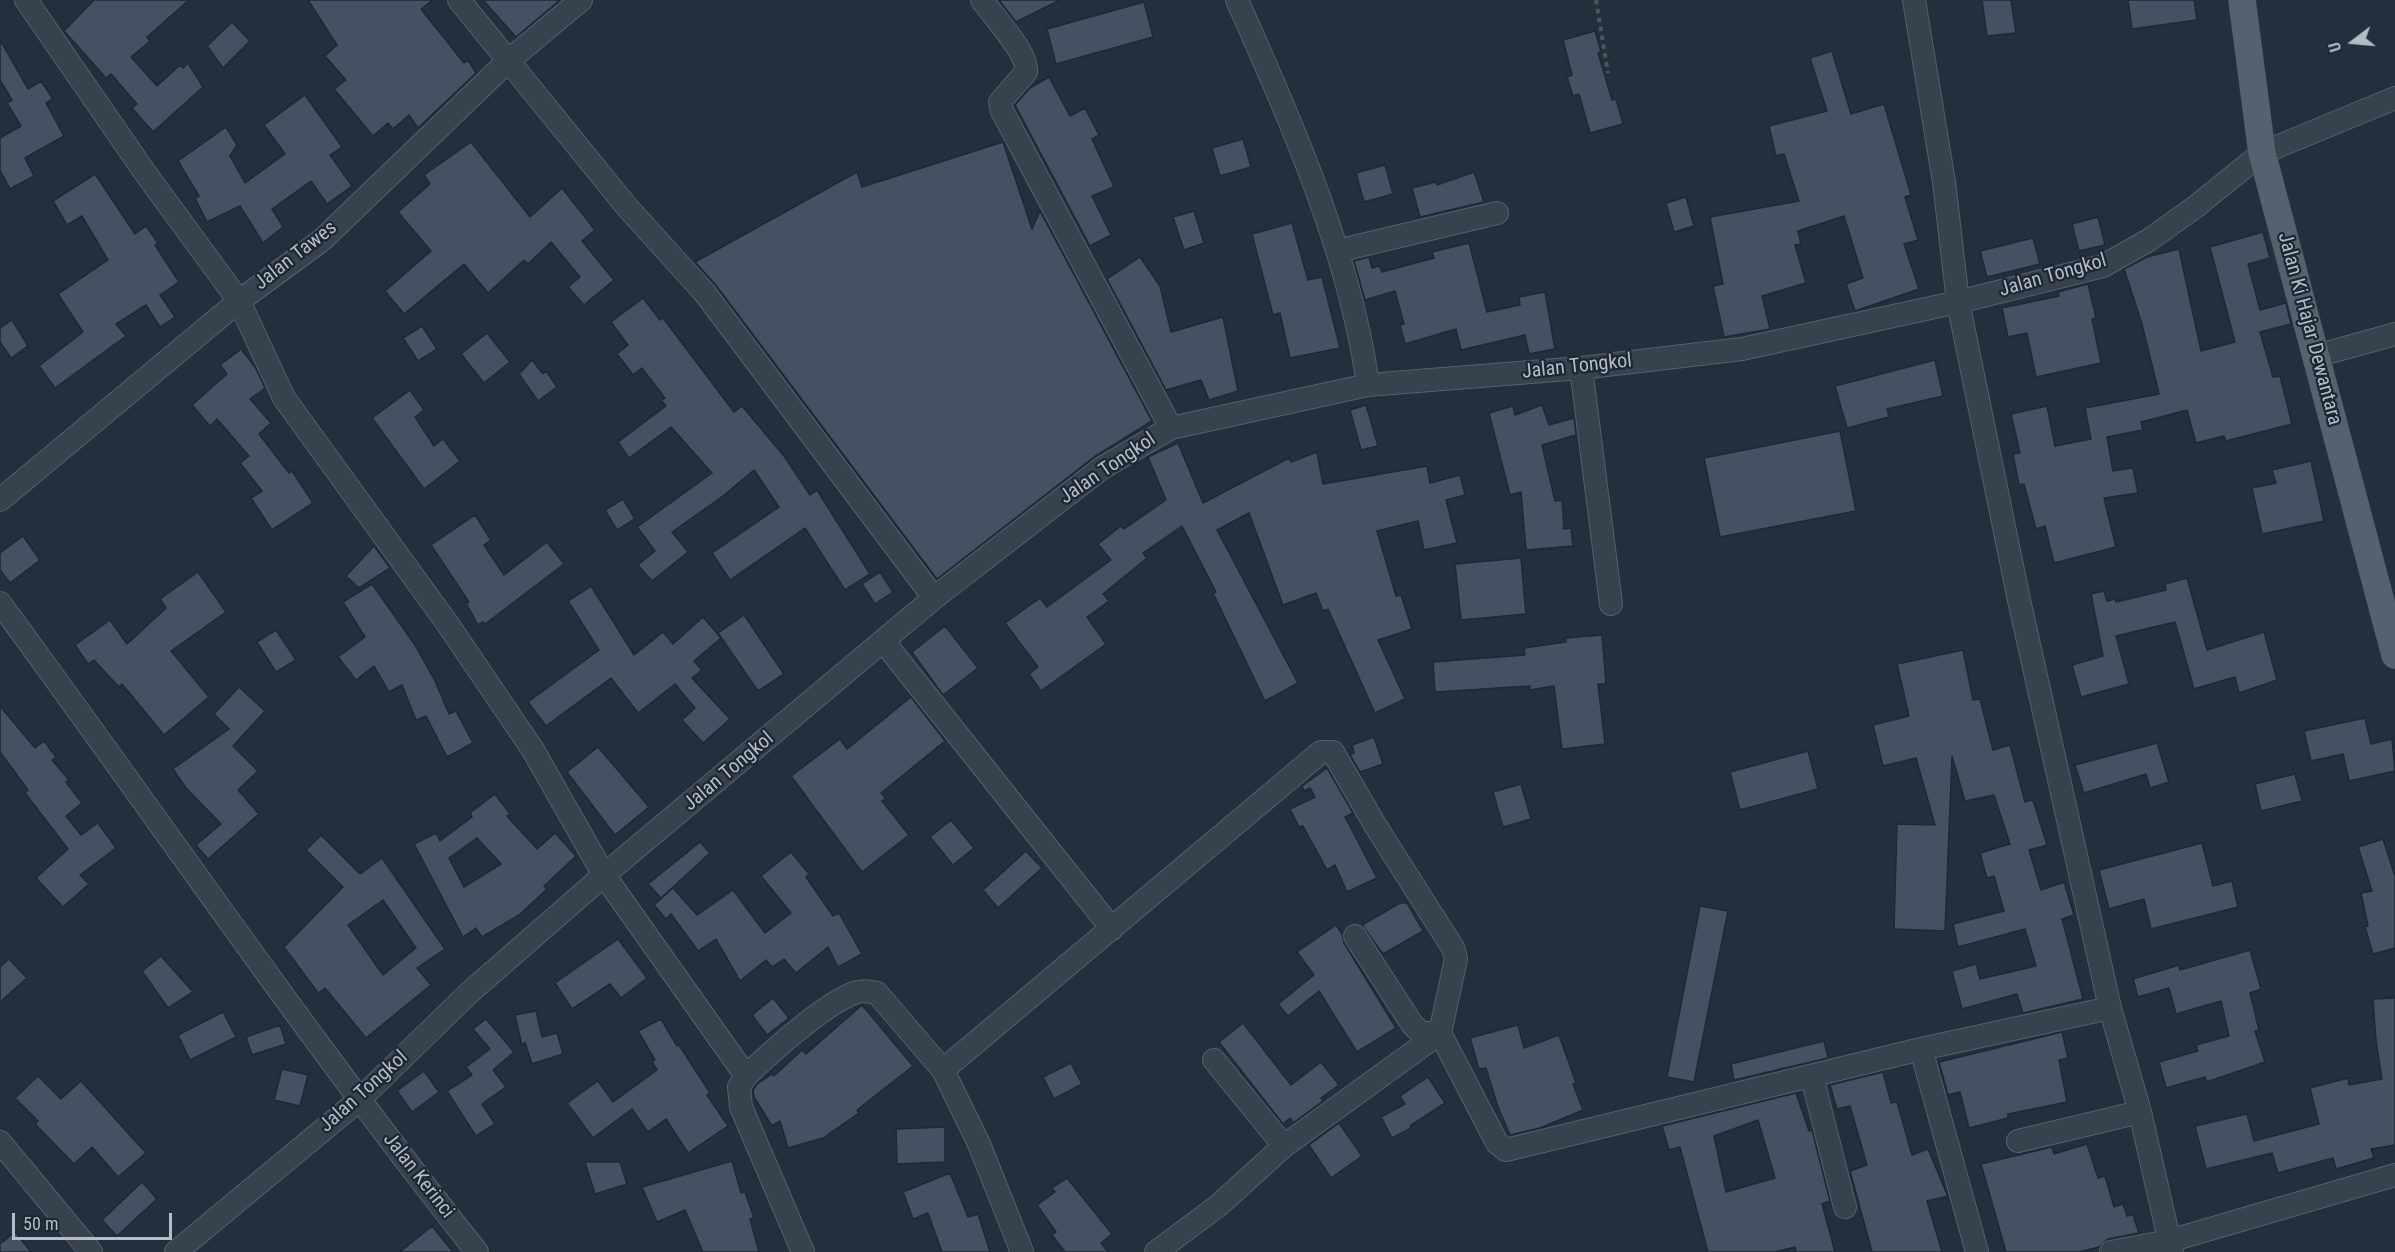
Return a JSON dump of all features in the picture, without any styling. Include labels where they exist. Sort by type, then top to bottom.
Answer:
[{"type":"main road","name":"Jalan Ki Hajar Dewantara","points":[[2242,0],[2262,153],[2395,655]]},
{"type":"street","points":[[26,0],[132,155],[239,301],[284,398],[447,623],[533,750],[604,875],[746,1076]]},
{"type":"street","points":[[459,0],[627,207],[704,292],[934,598]]},
{"type":"street","name":"Jalan Tawes","points":[[0,500],[239,301],[322,240],[508,61],[581,0]]},
{"type":"street","points":[[982,0],[1022,54],[1027,67],[1022,78],[1000,102],[1002,111],[1171,428]]},
{"type":"street","points":[[1237,0],[1283,105],[1337,251],[1361,333],[1368,385]]},
{"type":"street","points":[[1914,0],[1944,182],[1958,302],[2019,600],[2110,1008],[2140,1112],[2171,1246]]},
{"type":"street","name":"Jalan Tongkol","points":[[176,1252],[359,1100],[470,992],[604,875],[934,598],[1102,468],[1171,428],[1368,385],[1581,368],[1742,349],[1958,302],[2103,266],[2149,240],[2185,215],[2262,153],[2395,98]]},
{"type":"street","points":[[1337,251],[1497,213]]},
{"type":"street","points":[[2316,356],[2395,334]]},
{"type":"street","points":[[1581,368],[1611,604]]},
{"type":"street","name":"Jalan Kerinci","points":[[0,603],[359,1100],[477,1252]]},
{"type":"street","points":[[884,642],[1112,929]]},
{"type":"street","points":[[943,1071],[1321,752],[1330,750],[1336,756],[1375,825],[1453,948],[1456,958],[1440,1033],[1497,1143],[1506,1150],[1921,1049],[2110,1008]]},
{"type":"street","points":[[1355,936],[1412,1024],[1421,1033],[1440,1033]]},
{"type":"street","points":[[803,1252],[741,1107],[739,1087],[746,1076],[773,1050],[832,1005],[854,993],[865,990],[877,993],[943,1071],[979,1144],[1022,1252]]},
{"type":"street","points":[[1156,1252],[1219,1205],[1284,1146],[1440,1033]]},
{"type":"street","points":[[1921,1049],[1977,1252]]},
{"type":"street","points":[[1214,1060],[1284,1146]]},
{"type":"street","points":[[1812,1077],[1845,1207]]},
{"type":"street","points":[[2018,1142],[2140,1112]]},
{"type":"street","points":[[0,1142],[91,1252]]},
{"type":"street","points":[[2111,1252],[2171,1246],[2395,1175]]},
{"type":"path","points":[[1596,0],[1608,73]]},
{"type":"building","points":[[94,0],[189,0],[147,37],[150,41],[131,57],[157,86],[180,65],[183,68],[188,63],[203,87],[153,132],[132,108],[137,104],[111,74],[106,78],[64,31]]},
{"type":"building","points":[[308,0],[433,0],[421,9],[464,63],[468,60],[476,73],[418,128],[409,115],[393,129],[388,123],[373,136],[334,89],[346,80],[325,56],[337,45]]},
{"type":"building","points":[[483,0],[560,0],[516,37]]},
{"type":"building","points":[[999,0],[1060,0],[1016,22]]},
{"type":"building","points":[[1982,0],[2011,0],[2016,33],[1987,36]]},
{"type":"building","points":[[2128,0],[2194,0],[2197,20],[2132,29]]},
{"type":"building","points":[[1144,2],[1153,37],[1056,64],[1047,29]]},
{"type":"building","points":[[232,22],[250,41],[223,68],[207,46]]},
{"type":"building","points":[[1595,31],[1601,52],[1598,53],[1612,100],[1616,99],[1623,124],[1590,133],[1579,94],[1573,96],[1567,77],[1572,75],[1563,40]]},
{"type":"building","points":[[0,40],[28,89],[41,81],[53,99],[46,103],[64,136],[25,158],[34,176],[10,189],[0,170],[0,138],[21,126],[7,103],[12,100],[0,80]]},
{"type":"building","points":[[1832,51],[1851,114],[1884,104],[1911,195],[1905,197],[1918,240],[1904,244],[1919,289],[1855,311],[1846,284],[1863,278],[1844,216],[1798,231],[1801,244],[1795,245],[1806,283],[1762,296],[1770,329],[1724,337],[1713,286],[1723,284],[1710,217],[1799,201],[1784,154],[1776,156],[1769,126],[1827,111],[1810,58]]},
{"type":"building","points":[[1049,77],[1070,116],[1085,108],[1099,135],[1092,139],[1114,187],[1092,196],[1111,235],[1090,246],[1015,105],[1030,88]]},
{"type":"building","points":[[305,95],[342,147],[330,155],[352,186],[327,204],[311,181],[272,209],[283,227],[263,243],[240,206],[207,222],[195,198],[199,196],[178,161],[226,127],[237,145],[230,156],[245,183],[285,154],[264,125]]},
{"type":"building","points":[[1243,139],[1251,167],[1220,176],[1212,148]]},
{"type":"building","points":[[471,142],[530,217],[562,188],[595,230],[582,241],[614,280],[584,305],[568,287],[580,277],[551,242],[528,264],[524,260],[488,293],[464,264],[404,314],[385,291],[431,251],[398,212],[430,184],[424,175]]},
{"type":"building","points":[[1003,142],[1032,229],[1040,211],[1152,421],[1094,457],[937,579],[715,284],[695,262],[857,172],[862,187]]},
{"type":"building","points":[[1385,165],[1393,194],[1364,202],[1356,173]]},
{"type":"building","points":[[1474,172],[1484,202],[1420,217],[1412,188],[1436,182],[1437,185]]},
{"type":"building","points":[[95,174],[135,234],[146,226],[158,243],[155,245],[179,282],[160,295],[175,317],[160,327],[146,305],[116,324],[126,336],[55,388],[39,366],[83,332],[58,294],[108,260],[82,216],[67,225],[53,201]]},
{"type":"building","points":[[1686,197],[1694,226],[1674,232],[1666,203]]},
{"type":"building","points":[[1194,211],[1204,243],[1184,250],[1173,217]]},
{"type":"building","points":[[2098,217],[2105,245],[2079,251],[2072,224]]},
{"type":"building","points":[[1292,223],[1308,280],[1322,277],[1340,348],[1290,358],[1280,313],[1273,315],[1252,234]]},
{"type":"building","points":[[2263,232],[2270,258],[2248,264],[2260,310],[2286,303],[2291,324],[2260,332],[2273,377],[2280,376],[2292,424],[2226,441],[2224,436],[2196,443],[2187,410],[2141,422],[2143,430],[2107,437],[2113,471],[2133,468],[2138,493],[2104,498],[2116,547],[2054,563],[2045,526],[2036,529],[2024,484],[2019,485],[2013,454],[2020,453],[2011,414],[2047,406],[2055,446],[2091,439],[2085,408],[2159,394],[2142,324],[2124,269],[2147,257],[2179,249],[2201,351],[2235,342],[2210,247]]},
{"type":"building","points":[[2033,238],[2040,264],[1987,277],[1980,251]]},
{"type":"building","points":[[1469,243],[1487,312],[1520,305],[1519,297],[1545,292],[1555,349],[1529,354],[1525,335],[1461,350],[1456,329],[1405,344],[1400,325],[1404,324],[1395,291],[1365,300],[1354,261],[1369,257],[1372,268],[1379,266],[1382,272],[1434,258],[1432,252]]},
{"type":"building","points":[[1140,257],[1160,286],[1171,332],[1223,317],[1238,391],[1209,400],[1201,380],[1166,390],[1107,279]]},
{"type":"building","points":[[2088,284],[2096,318],[2092,319],[2101,363],[2036,377],[2027,333],[2008,337],[2002,308],[2059,296],[2058,292]]},
{"type":"building","points":[[643,298],[660,320],[663,318],[734,412],[742,406],[784,456],[810,495],[817,490],[870,574],[845,590],[805,528],[730,580],[712,553],[779,507],[754,470],[723,496],[672,532],[688,552],[652,581],[638,565],[655,551],[637,527],[712,473],[671,427],[629,458],[618,442],[666,406],[661,400],[665,398],[642,368],[633,375],[617,354],[628,345],[611,322]]},
{"type":"building","points":[[12,320],[28,346],[11,358],[0,342],[0,328]]},
{"type":"building","points":[[422,326],[437,349],[418,361],[403,338]]},
{"type":"building","points":[[487,333],[510,362],[484,383],[461,354]]},
{"type":"building","points":[[241,349],[255,367],[265,388],[250,399],[271,423],[259,434],[289,473],[292,471],[313,503],[272,530],[251,498],[262,491],[240,463],[249,456],[217,419],[210,426],[192,405],[227,374],[220,365]]},
{"type":"building","points":[[532,360],[543,374],[546,371],[557,387],[538,401],[519,374]]},
{"type":"building","points":[[1935,360],[1943,396],[1887,409],[1889,417],[1847,428],[1835,386]]},
{"type":"building","points":[[410,390],[424,410],[415,417],[434,446],[443,439],[460,461],[424,489],[372,418]]},
{"type":"building","points":[[1366,405],[1378,446],[1361,450],[1350,410]]},
{"type":"building","points":[[1542,405],[1549,425],[1574,418],[1576,435],[1542,445],[1555,501],[1562,500],[1564,529],[1571,528],[1573,546],[1526,550],[1521,492],[1510,495],[1489,413],[1513,406],[1515,415]]},
{"type":"building","points":[[1840,431],[1856,511],[1720,537],[1704,458]]},
{"type":"building","points":[[1178,443],[1203,503],[1289,458],[1291,462],[1317,452],[1323,484],[1427,466],[1430,483],[1460,475],[1465,495],[1446,500],[1457,543],[1424,550],[1418,521],[1377,531],[1396,596],[1401,595],[1412,629],[1378,640],[1405,699],[1375,713],[1328,609],[1323,611],[1316,593],[1283,605],[1249,513],[1217,530],[1298,683],[1265,701],[1213,593],[1216,592],[1182,526],[1143,553],[1147,558],[1103,594],[1109,601],[1087,617],[1106,644],[1041,691],[1029,674],[1038,667],[1005,623],[1040,598],[1047,607],[1111,560],[1098,544],[1121,526],[1124,529],[1166,500],[1148,457]]},
{"type":"building","points":[[2311,461],[2324,521],[2262,534],[2252,488],[2276,483],[2272,470]]},
{"type":"building","points":[[623,499],[635,519],[617,530],[605,510]]},
{"type":"building","points":[[475,515],[491,540],[484,545],[504,575],[547,542],[564,564],[485,624],[483,622],[478,625],[466,603],[469,602],[431,545]]},
{"type":"building","points":[[23,536],[40,560],[10,583],[0,570],[0,553]]},
{"type":"building","points":[[374,546],[390,568],[359,588],[346,576]]},
{"type":"building","points":[[1521,558],[1526,614],[1461,620],[1455,564]]},
{"type":"building","points":[[198,572],[226,612],[171,651],[209,697],[164,735],[122,684],[119,687],[94,660],[88,664],[75,645],[110,620],[127,644],[166,608],[160,599]]},
{"type":"building","points":[[880,572],[893,592],[875,604],[862,584]]},
{"type":"building","points":[[2187,578],[2207,650],[2264,632],[2277,680],[2239,693],[2235,677],[2194,689],[2175,622],[2116,636],[2129,684],[2081,697],[2072,665],[2103,656],[2091,594],[2104,591],[2107,601],[2115,599],[2116,602],[2166,590],[2165,584]]},
{"type":"building","points":[[372,584],[415,645],[435,681],[449,714],[456,711],[473,743],[447,757],[426,716],[416,720],[402,685],[389,692],[374,666],[356,680],[338,657],[365,637],[343,602]]},
{"type":"building","points":[[591,586],[634,655],[663,632],[673,644],[703,617],[721,638],[694,661],[702,670],[692,678],[730,719],[703,743],[682,720],[695,708],[675,684],[638,713],[611,678],[546,726],[528,702],[599,650],[568,601]]},
{"type":"building","points":[[744,615],[784,674],[758,691],[718,633]]},
{"type":"building","points":[[945,626],[978,668],[943,695],[912,652]]},
{"type":"building","points":[[276,630],[296,660],[276,672],[257,642]]},
{"type":"building","points":[[1602,635],[1606,684],[1598,684],[1605,744],[1562,749],[1554,686],[1530,690],[1530,686],[1435,692],[1433,662],[1525,655],[1524,648],[1566,642],[1566,638]]},
{"type":"building","points":[[1963,650],[1973,700],[1980,699],[1993,750],[2010,745],[2025,802],[2033,800],[2047,845],[2029,850],[2041,890],[2064,882],[2074,915],[2062,919],[2083,999],[2023,1013],[2017,994],[1962,1009],[1952,971],[1976,964],[1980,979],[2036,966],[2025,929],[1958,947],[1953,924],[2004,911],[1994,876],[1987,878],[1980,853],[2010,844],[1994,795],[1965,801],[1952,756],[1945,931],[1894,929],[1897,824],[1935,825],[1916,758],[1883,766],[1873,725],[1909,716],[1897,664]]},
{"type":"building","points":[[239,687],[265,711],[233,746],[258,771],[238,790],[259,814],[208,859],[196,845],[221,824],[186,788],[173,769],[229,729],[214,714]]},
{"type":"building","points":[[911,697],[945,741],[881,793],[886,799],[882,801],[909,835],[862,872],[791,776],[840,739],[847,749]]},
{"type":"building","points":[[0,706],[35,748],[44,741],[56,757],[52,760],[69,780],[66,782],[82,803],[66,816],[81,835],[98,823],[116,848],[80,875],[89,884],[63,907],[36,878],[68,849],[25,793],[28,790],[0,752]]},
{"type":"building","points":[[2365,718],[2371,744],[2392,739],[2395,771],[2349,781],[2343,754],[2311,761],[2304,731]]},
{"type":"building","points":[[1374,737],[1383,764],[1360,772],[1350,755],[1354,753],[1352,745]]},
{"type":"building","points":[[2157,743],[2169,782],[2150,788],[2146,774],[2084,793],[2075,765]]},
{"type":"building","points":[[598,747],[649,807],[615,835],[567,772]]},
{"type":"building","points":[[1808,751],[1818,789],[1740,810],[1730,772]]},
{"type":"building","points":[[1327,768],[1353,813],[1345,817],[1377,878],[1347,892],[1335,865],[1327,870],[1303,826],[1299,827],[1290,809],[1315,797],[1310,788],[1304,791],[1302,786]]},
{"type":"building","points":[[2295,774],[2302,801],[2261,811],[2255,784]]},
{"type":"building","points":[[1521,784],[1531,819],[1503,827],[1493,792]]},
{"type":"building","points":[[495,794],[510,814],[507,816],[537,849],[555,833],[576,856],[544,886],[547,889],[519,915],[482,937],[476,928],[463,937],[414,844],[436,833],[440,841],[472,817],[470,813]],"holes":[[[477,838],[501,864],[464,887],[449,858]]]},
{"type":"building","points":[[951,820],[974,848],[953,865],[930,837]]},
{"type":"building","points":[[321,835],[360,874],[382,858],[445,949],[417,968],[431,985],[366,1038],[325,988],[318,993],[284,947],[343,887],[306,850]],"holes":[[[383,900],[416,948],[383,975],[348,925]]]},
{"type":"building","points":[[2383,839],[2395,876],[2395,948],[2373,954],[2365,927],[2368,926],[2361,893],[2372,891],[2358,847]]},
{"type":"building","points":[[700,842],[710,853],[661,898],[648,884]]},
{"type":"building","points":[[2202,843],[2213,886],[2232,881],[2238,907],[2151,929],[2144,899],[2109,909],[2099,870]]},
{"type":"building","points":[[1026,851],[1042,868],[998,908],[983,890]]},
{"type":"building","points":[[791,852],[809,874],[806,877],[833,916],[839,913],[862,954],[838,967],[828,947],[796,973],[784,959],[772,967],[766,960],[740,981],[716,939],[698,951],[671,914],[666,919],[654,905],[673,888],[697,915],[733,890],[765,933],[791,913],[761,876]]},
{"type":"building","points":[[1400,903],[1407,903],[1423,931],[1383,954],[1362,925]]},
{"type":"building","points":[[1700,906],[1728,911],[1694,1082],[1667,1077]]},
{"type":"building","points":[[1336,925],[1342,934],[1344,943],[1396,1028],[1357,1052],[1319,991],[1288,1016],[1278,1004],[1314,975],[1297,952]]},
{"type":"building","points":[[618,939],[647,978],[621,998],[610,984],[572,1009],[555,983]]},
{"type":"building","points":[[2250,950],[2261,989],[2250,993],[2259,1030],[2255,1031],[2265,1062],[2207,1082],[2205,1077],[2166,1088],[2159,1062],[2198,1051],[2196,1045],[2229,1036],[2221,1001],[2176,1014],[2169,988],[2138,997],[2133,979],[2179,965],[2180,970]]},
{"type":"building","points":[[161,956],[193,992],[168,1008],[142,971]]},
{"type":"building","points":[[9,959],[27,978],[0,1002],[0,967]]},
{"type":"building","points":[[773,998],[789,1018],[767,1035],[752,1015]]},
{"type":"building","points":[[2395,998],[2395,1145],[2371,1149],[2374,1158],[2336,1169],[2333,1158],[2278,1173],[2272,1153],[2206,1169],[2195,1126],[2247,1114],[2254,1141],[2319,1124],[2310,1088],[2348,1078],[2349,1085],[2382,1079],[2373,999]]},
{"type":"building","points":[[862,1005],[913,1066],[857,1110],[859,1113],[823,1138],[788,1148],[780,1121],[772,1126],[754,1097],[753,1090],[758,1083],[772,1074],[774,1076],[802,1050],[806,1054]]},
{"type":"building","points":[[536,1011],[542,1037],[557,1033],[563,1054],[532,1064],[525,1042],[522,1046],[515,1015]]},
{"type":"building","points":[[223,1012],[236,1037],[190,1060],[178,1035]]},
{"type":"building","points":[[486,1019],[514,1052],[493,1070],[506,1087],[482,1104],[495,1124],[476,1136],[447,1091],[472,1075],[466,1067],[490,1049],[473,1029]]},
{"type":"building","points":[[661,1019],[710,1093],[707,1095],[728,1126],[688,1153],[666,1119],[648,1132],[632,1109],[593,1138],[567,1103],[598,1081],[613,1102],[657,1070],[652,1062],[655,1060],[638,1031]]},
{"type":"building","points":[[1243,1023],[1291,1085],[1321,1062],[1339,1085],[1321,1098],[1323,1101],[1293,1123],[1290,1118],[1283,1124],[1219,1042]]},
{"type":"building","points":[[280,1025],[286,1044],[252,1055],[246,1037]]},
{"type":"building","points":[[1518,1025],[1524,1048],[1559,1035],[1583,1110],[1540,1128],[1510,1135],[1498,1107],[1486,1068],[1479,1069],[1470,1038]]},
{"type":"building","points":[[2062,1032],[2068,1058],[2059,1060],[2067,1102],[2008,1114],[2008,1118],[1969,1128],[1960,1092],[1948,1095],[1939,1062]]},
{"type":"building","points":[[1824,1041],[1828,1058],[1734,1080],[1731,1064]]},
{"type":"building","points":[[1071,1063],[1082,1084],[1054,1099],[1043,1077]]},
{"type":"building","points":[[282,1069],[308,1075],[300,1106],[274,1100]]},
{"type":"building","points":[[424,1071],[439,1092],[412,1112],[397,1091]]},
{"type":"building","points":[[1883,1072],[1891,1103],[1897,1102],[1912,1155],[1928,1149],[1948,1196],[1927,1201],[1942,1252],[1872,1252],[1850,1171],[1867,1165],[1850,1106],[1837,1109],[1830,1085]]},
{"type":"building","points":[[38,1076],[61,1099],[81,1081],[146,1153],[118,1177],[92,1147],[74,1164],[35,1124],[38,1121],[15,1098]]},
{"type":"building","points":[[1428,1077],[1445,1103],[1410,1126],[1411,1128],[1392,1138],[1381,1117],[1405,1104],[1400,1096]]},
{"type":"building","points":[[1796,1093],[1809,1131],[1812,1130],[1830,1201],[1822,1204],[1835,1252],[1796,1252],[1795,1247],[1775,1252],[1708,1252],[1680,1147],[1669,1150],[1662,1126]],"holes":[[[1758,1120],[1775,1178],[1726,1192],[1714,1136]]]},
{"type":"building","points":[[1339,1123],[1362,1156],[1331,1178],[1309,1145]]},
{"type":"building","points":[[945,1127],[945,1162],[897,1164],[896,1129]]},
{"type":"building","points":[[2087,1144],[2098,1178],[2105,1176],[2114,1207],[2123,1204],[2127,1216],[2133,1215],[2139,1233],[2108,1239],[2099,1247],[2079,1252],[2006,1252],[1981,1164],[2052,1147],[2054,1154]]},
{"type":"building","points":[[732,1161],[741,1193],[745,1192],[754,1218],[750,1219],[759,1252],[703,1252],[685,1210],[657,1222],[642,1187]]},
{"type":"building","points":[[585,1162],[620,1162],[627,1184],[595,1194]]},
{"type":"building","points":[[950,1173],[968,1217],[978,1214],[990,1252],[942,1252],[928,1213],[913,1219],[903,1192]]},
{"type":"building","points":[[1067,1178],[1112,1234],[1101,1243],[1108,1252],[1065,1252],[1052,1235],[1056,1232],[1037,1205],[1055,1192],[1052,1188]]},
{"type":"building","points":[[142,1182],[157,1199],[117,1236],[102,1220]]},
{"type":"building","points":[[432,1226],[453,1252],[400,1252]]},
{"type":"building","points":[[15,1232],[31,1252],[0,1252],[0,1244]]}]
